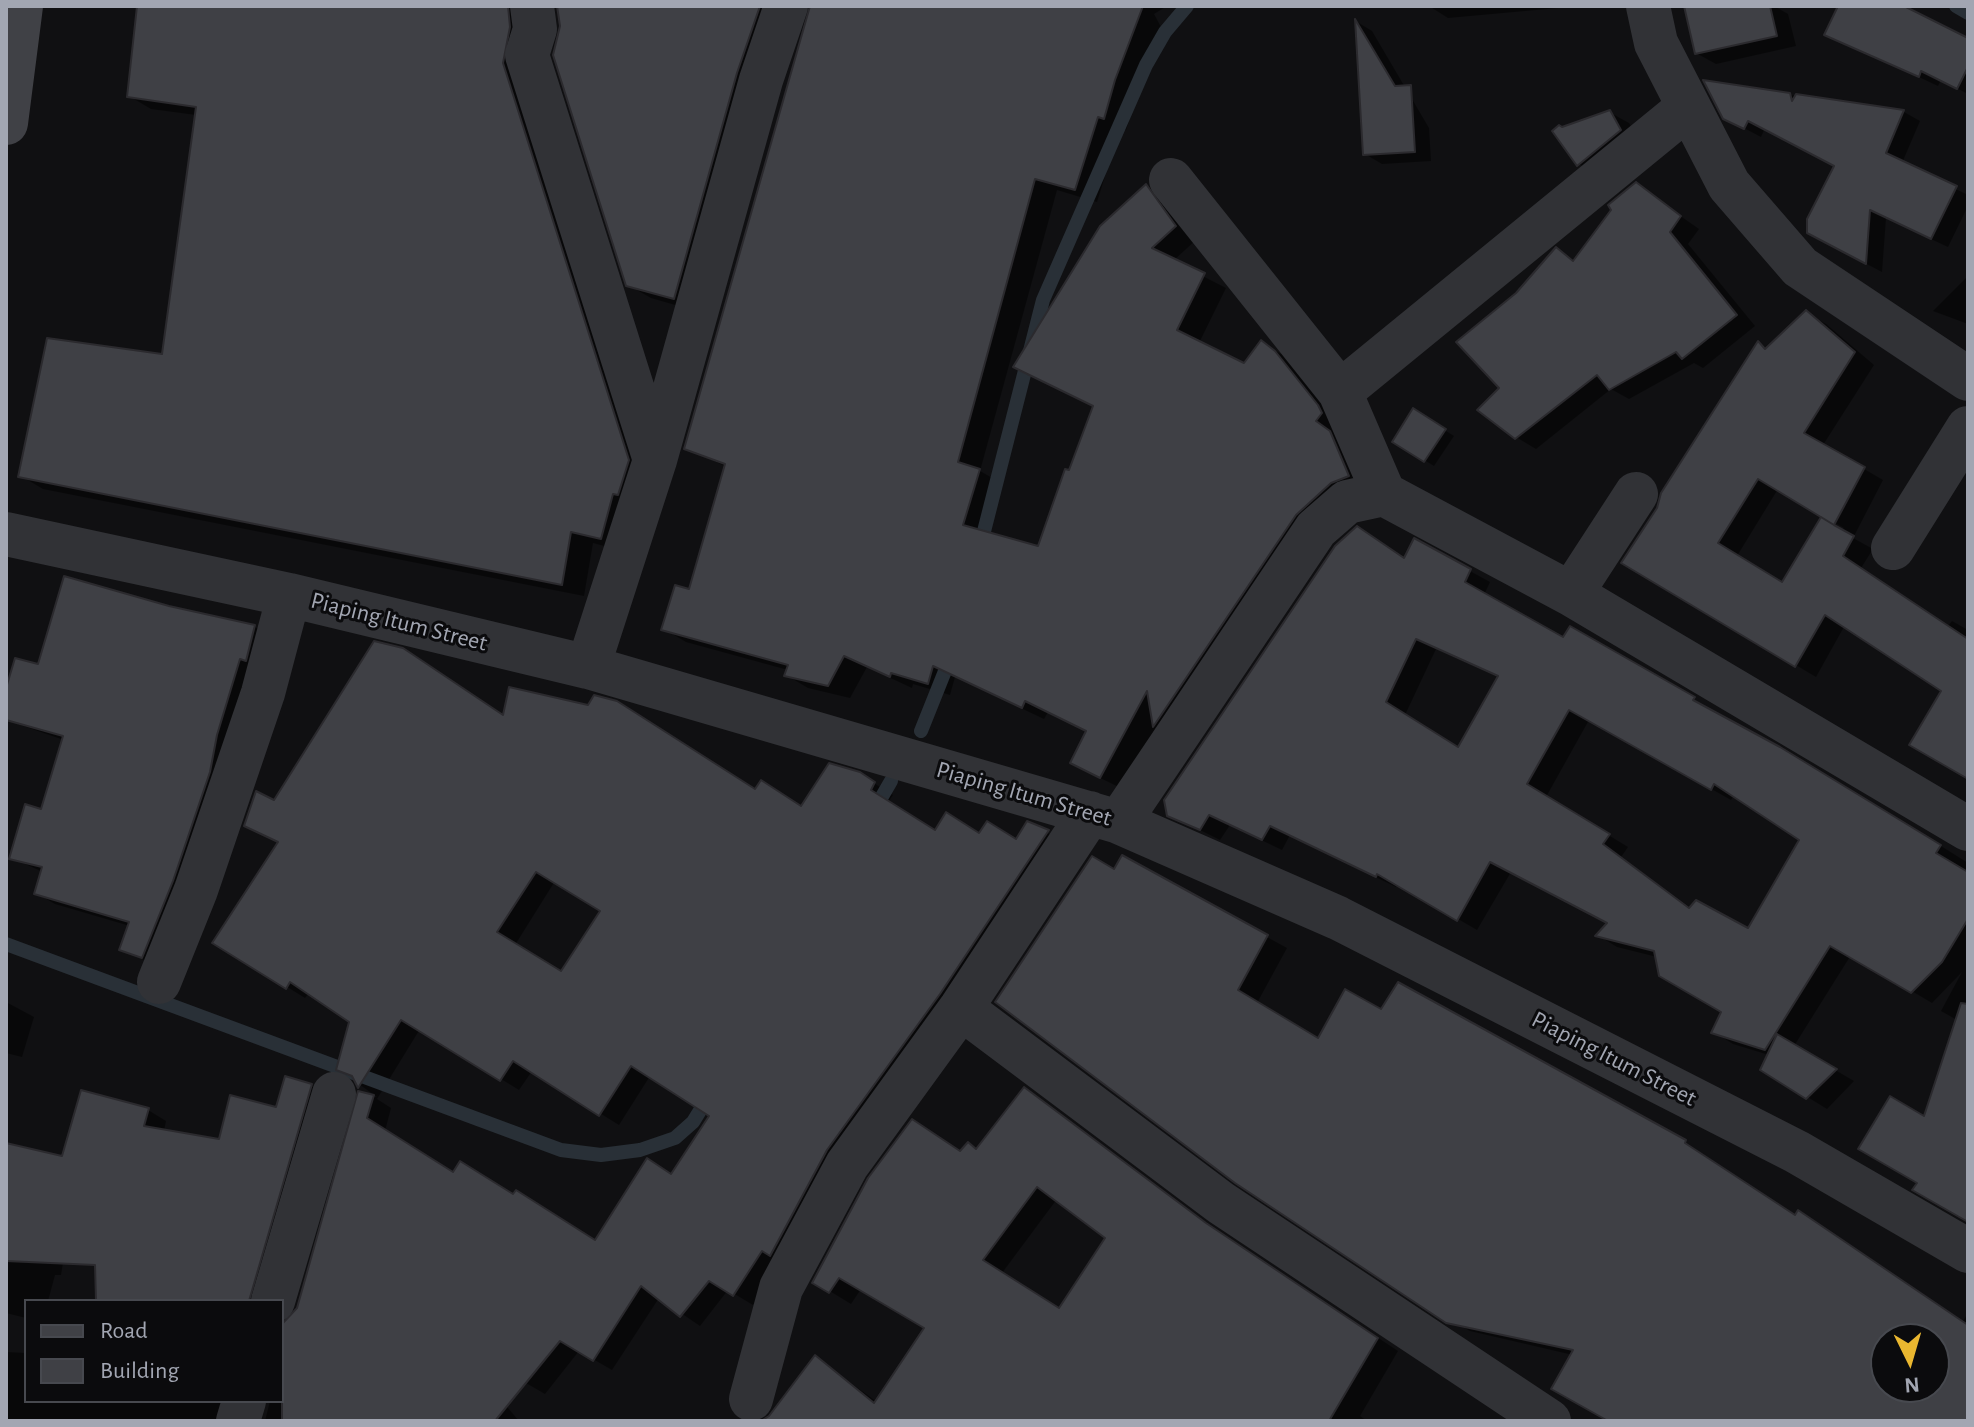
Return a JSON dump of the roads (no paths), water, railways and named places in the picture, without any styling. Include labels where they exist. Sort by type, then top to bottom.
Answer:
[{"type":"main road","points":[[6,123],[21,6]]},
{"type":"street","points":[[532,6],[535,29],[527,55],[655,460]]},
{"type":"street","points":[[588,667],[655,460],[761,80],[786,6]]},
{"type":"street","points":[[1648,6],[1656,43],[1686,109],[1729,185],[1800,267],[1968,379]]},
{"type":"street","points":[[1340,392],[1686,109]]},
{"type":"street","points":[[1171,180],[1340,392],[1384,494],[1571,594],[1968,829]]},
{"type":"street","points":[[1893,548],[1968,428]]},
{"type":"street","points":[[751,1399],[781,1288],[847,1165],[1316,529],[1347,502],[1384,494]]},
{"type":"street","points":[[1571,594],[1636,494]]},
{"type":"street","name":"Piaping Itum Street","points":[[6,534],[289,595],[588,667],[1104,818],[1338,918],[1797,1152],[1968,1251]]},
{"type":"street","points":[[159,982],[196,890],[263,693],[289,595]]},
{"type":"street","points":[[961,1008],[1221,1203],[1452,1360],[1549,1421]]},
{"type":"street","points":[[274,1299],[334,1094]]},
{"type":"waterway","points":[[980,547],[1043,300],[1146,65],[1165,32],[1187,6]]},
{"type":"waterway","points":[[1956,6],[1968,13]]},
{"type":"waterway","points":[[921,731],[951,656]]},
{"type":"waterway","points":[[873,812],[891,781]]},
{"type":"waterway","points":[[6,944],[561,1150],[601,1155],[640,1150],[675,1138],[693,1122],[709,1096]]}]
